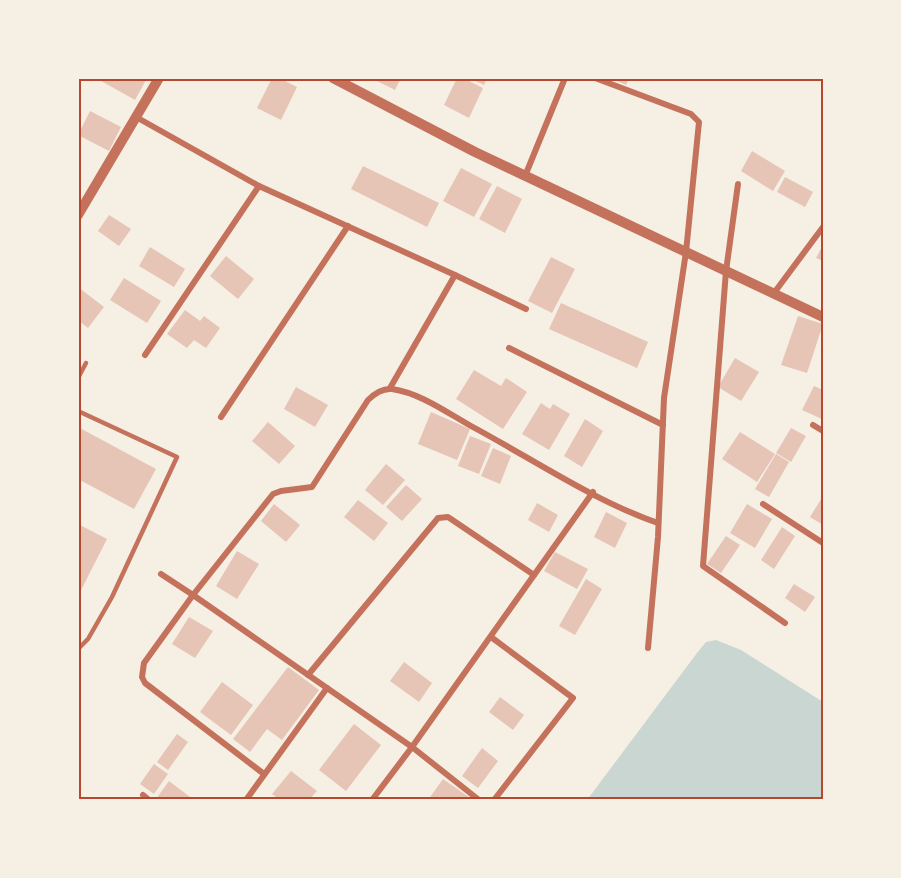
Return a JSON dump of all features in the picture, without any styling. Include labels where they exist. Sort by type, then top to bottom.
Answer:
[{"type":"street","points":[[78,215],[159,78]]},
{"type":"street","points":[[333,78],[525,176],[823,317]]},
{"type":"street","points":[[525,176],[566,78]]},
{"type":"street","points":[[595,78],[691,114],[699,120],[686,252],[664,398],[658,523],[648,648]]},
{"type":"street","points":[[136,117],[259,186],[526,309]]},
{"type":"street","points":[[738,184],[726,271],[703,566],[785,623]]},
{"type":"street","points":[[145,355],[259,186]]},
{"type":"street","points":[[221,417],[348,226]]},
{"type":"street","points":[[774,293],[823,227]]},
{"type":"street","points":[[390,388],[455,275]]},
{"type":"street","points":[[509,348],[663,425]]},
{"type":"street","points":[[264,774],[145,683],[142,677],[144,663],[193,595],[273,495],[281,491],[312,487],[368,400],[376,393],[390,388],[421,399],[632,514],[658,523]]},
{"type":"street","points":[[813,425],[823,431]]},
{"type":"street","points":[[372,800],[593,492]]},
{"type":"street","points":[[763,504],[823,543]]},
{"type":"street","points":[[308,675],[438,518],[448,517],[534,575]]},
{"type":"street","points":[[161,574],[412,747],[479,800]]},
{"type":"street","points":[[491,637],[573,698],[494,800]]},
{"type":"street","points":[[246,800],[327,688]]},
{"type":"street","points":[[143,795],[149,800]]},
{"type":"lane","points":[[78,378],[86,363]]},
{"type":"lane","points":[[78,411],[177,457],[112,597],[88,639],[78,649]]},
{"type":"shaded area","points":[[716,640],[741,650],[823,702],[823,800],[587,800],[697,653],[706,642]]},
{"type":"building","points":[[96,78],[142,78],[146,80],[135,100]]},
{"type":"building","points":[[272,78],[279,78],[297,87],[281,120],[257,108]]},
{"type":"building","points":[[371,78],[401,78],[395,90]]},
{"type":"building","points":[[457,78],[463,78],[483,88],[469,118],[444,105]]},
{"type":"building","points":[[469,78],[487,78],[484,85]]},
{"type":"building","points":[[611,78],[629,78],[626,85]]},
{"type":"building","points":[[90,111],[121,127],[109,151],[78,135]]},
{"type":"building","points":[[752,151],[785,171],[773,191],[741,171]]},
{"type":"building","points":[[363,166],[439,203],[427,227],[351,189]]},
{"type":"building","points":[[461,168],[492,184],[474,217],[443,201]]},
{"type":"building","points":[[785,177],[813,192],[805,207],[777,192]]},
{"type":"building","points":[[497,186],[522,199],[505,233],[479,219]]},
{"type":"building","points":[[109,215],[131,229],[119,246],[98,231]]},
{"type":"building","points":[[823,245],[823,261],[816,258]]},
{"type":"building","points":[[150,247],[185,269],[174,287],[139,266]]},
{"type":"building","points":[[226,256],[254,279],[238,299],[210,276]]},
{"type":"building","points":[[551,257],[575,269],[552,313],[528,301]]},
{"type":"building","points":[[124,278],[161,301],[147,323],[110,300]]},
{"type":"building","points":[[78,287],[104,307],[88,328],[78,320]]},
{"type":"building","points":[[561,303],[648,342],[637,368],[549,329]]},
{"type":"building","points":[[185,310],[200,321],[204,316],[220,328],[206,348],[194,340],[187,348],[167,334]]},
{"type":"building","points":[[798,316],[823,324],[807,373],[781,365]]},
{"type":"building","points":[[735,358],[759,372],[741,401],[718,387]]},
{"type":"building","points":[[474,370],[501,386],[506,378],[527,392],[503,429],[456,399]]},
{"type":"building","points":[[814,386],[823,390],[822,419],[802,410]]},
{"type":"building","points":[[296,387],[328,405],[315,427],[284,409]]},
{"type":"building","points":[[541,403],[550,409],[553,404],[570,414],[549,450],[522,434]]},
{"type":"building","points":[[431,412],[470,429],[457,460],[418,444]]},
{"type":"building","points":[[585,419],[603,431],[582,467],[564,456]]},
{"type":"building","points":[[268,422],[295,446],[279,464],[252,441]]},
{"type":"building","points":[[78,427],[156,469],[134,509],[78,479]]},
{"type":"building","points":[[791,428],[806,436],[791,462],[776,453]]},
{"type":"building","points":[[740,432],[775,454],[757,482],[722,459]]},
{"type":"building","points":[[470,436],[491,444],[479,474],[458,466]]},
{"type":"building","points":[[493,448],[511,456],[500,484],[481,476]]},
{"type":"building","points":[[776,454],[789,462],[769,497],[755,489]]},
{"type":"building","points":[[386,464],[405,480],[383,505],[365,490]]},
{"type":"building","points":[[406,485],[422,499],[402,521],[386,507]]},
{"type":"building","points":[[823,496],[823,525],[810,517]]},
{"type":"building","points":[[358,500],[388,523],[374,541],[344,517]]},
{"type":"building","points":[[537,503],[558,515],[549,532],[528,520]]},
{"type":"building","points":[[274,504],[300,525],[286,542],[261,521]]},
{"type":"building","points":[[747,504],[772,519],[755,548],[730,533]]},
{"type":"building","points":[[606,512],[627,523],[615,548],[594,537]]},
{"type":"building","points":[[78,524],[107,539],[78,596]]},
{"type":"building","points":[[782,527],[795,536],[774,569],[761,560]]},
{"type":"building","points":[[726,536],[740,545],[721,573],[707,564]]},
{"type":"building","points":[[237,551],[259,564],[237,599],[216,586]]},
{"type":"building","points":[[555,552],[588,569],[577,589],[544,571]]},
{"type":"building","points":[[586,579],[602,589],[575,635],[559,626]]},
{"type":"building","points":[[794,584],[815,597],[805,612],[785,598]]},
{"type":"building","points":[[189,617],[213,631],[195,658],[172,644]]},
{"type":"building","points":[[404,662],[432,683],[419,702],[390,681]]},
{"type":"building","points":[[288,667],[319,690],[282,740],[267,729],[250,752],[233,739]]},
{"type":"building","points":[[222,682],[253,705],[231,735],[200,712]]},
{"type":"building","points":[[500,697],[524,715],[513,730],[489,712]]},
{"type":"building","points":[[354,724],[381,745],[346,791],[319,770]]},
{"type":"building","points":[[177,734],[188,742],[168,770],[157,762]]},
{"type":"building","points":[[482,748],[498,761],[478,788],[462,776]]},
{"type":"building","points":[[154,764],[168,774],[154,794],[140,784]]},
{"type":"building","points":[[291,771],[317,791],[309,800],[280,800],[272,794]]},
{"type":"building","points":[[443,779],[473,800],[428,800]]},
{"type":"building","points":[[169,781],[190,797],[188,800],[156,799]]}]
